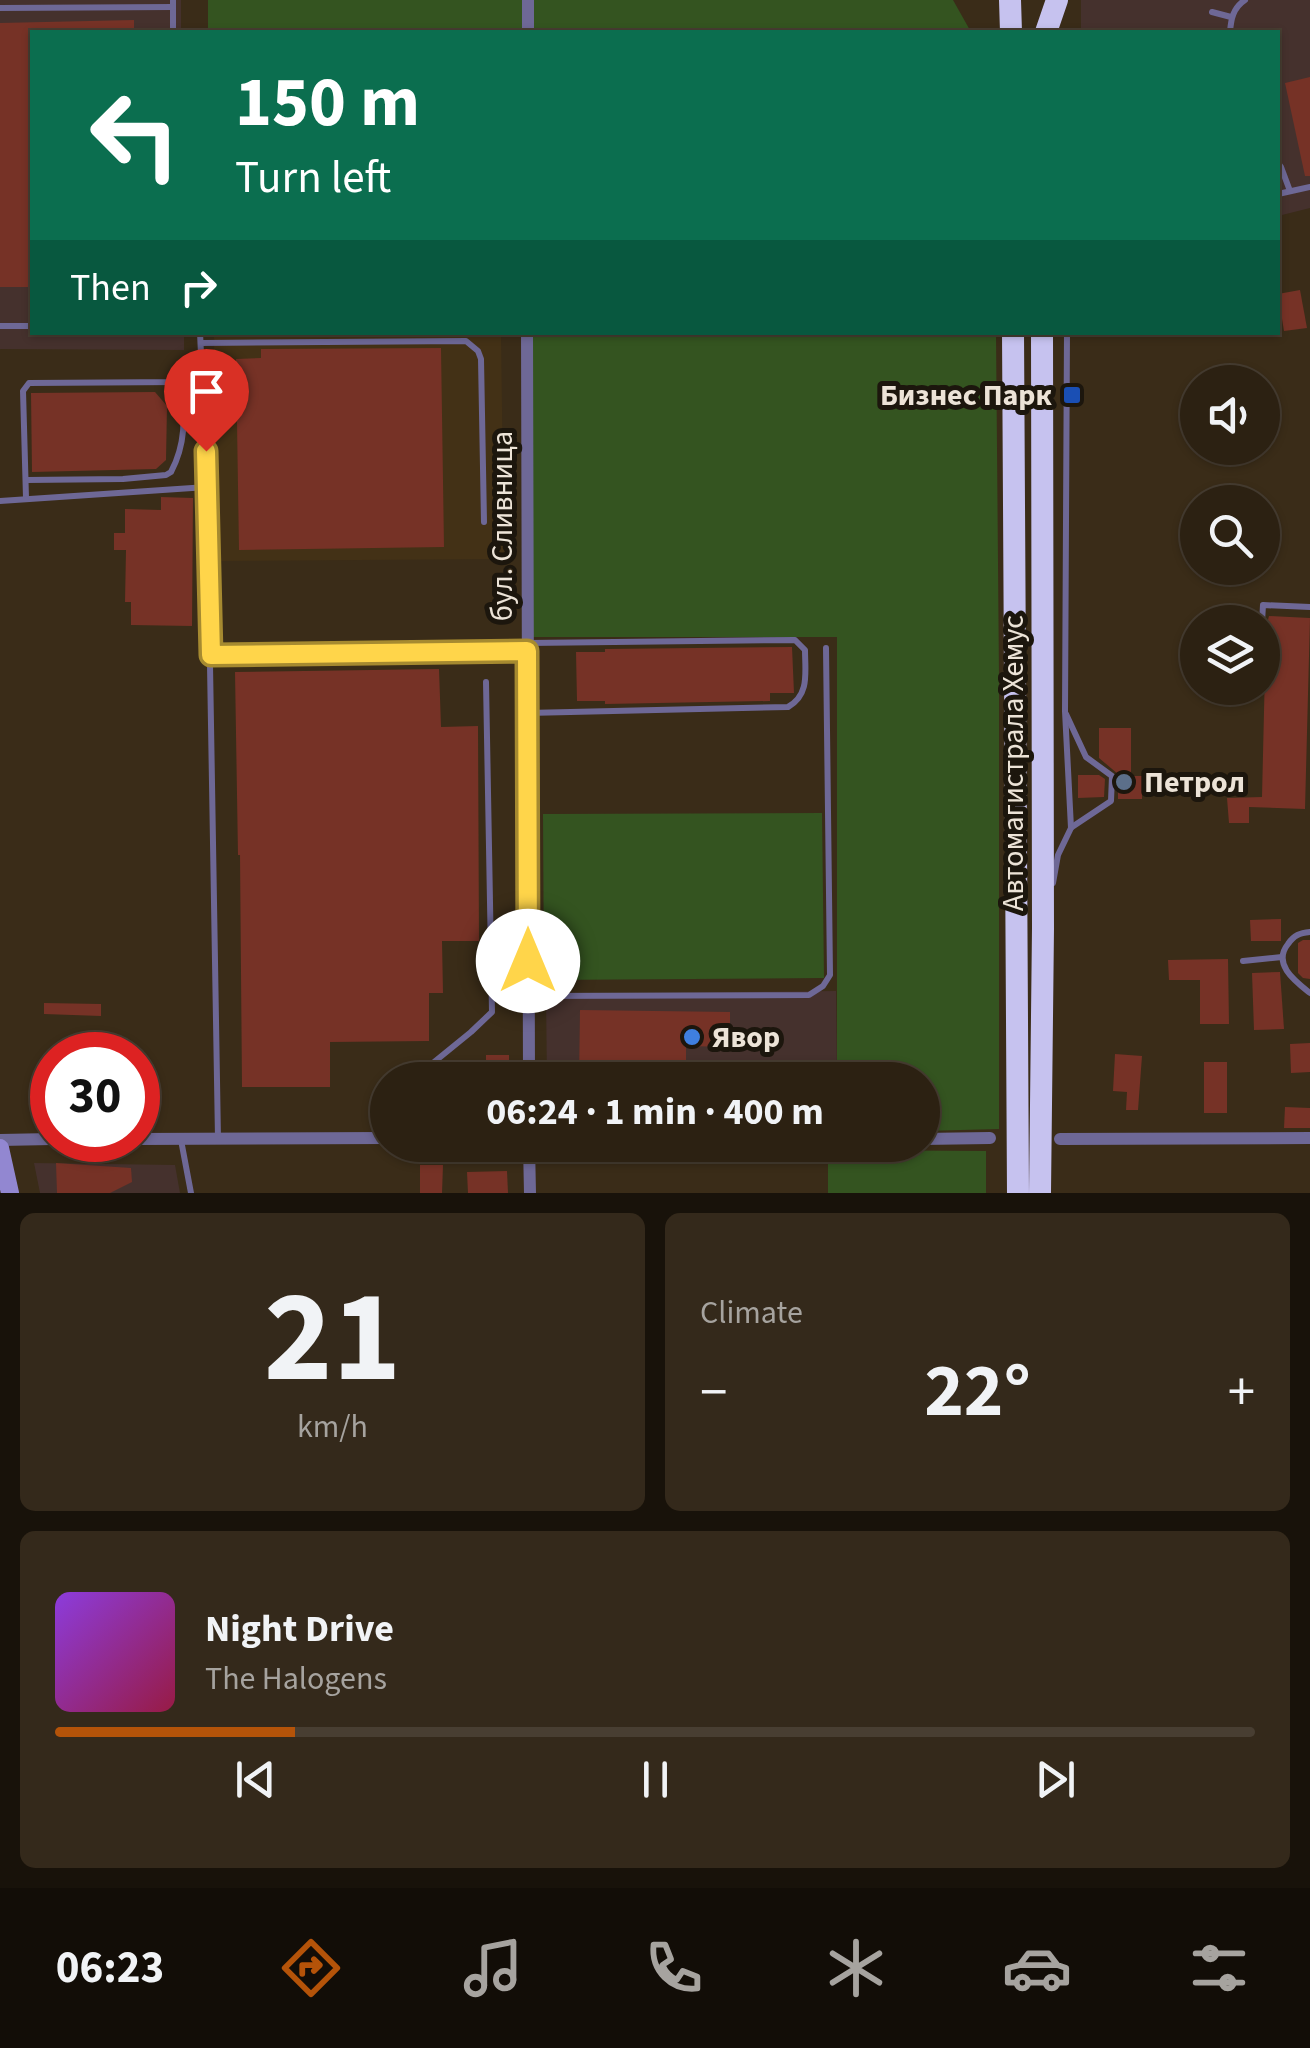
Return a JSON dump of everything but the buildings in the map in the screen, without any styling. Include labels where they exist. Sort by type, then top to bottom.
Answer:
[{"type":"highway","points":[[1010,0],[1010,30]]},
{"type":"highway","points":[[1042,0],[1044,30]]},
{"type":"highway","points":[[1045,30],[1056,0]]},
{"type":"highway","name":"Автомагистрала Хемус","points":[[1013,335],[1018,1193]]},
{"type":"highway","name":"Автомагистрала Хемус","points":[[1040,1193],[1042,335]]},
{"type":"main road","points":[[0,1148],[6,1184]]},
{"type":"street","points":[[528,0],[528,30]]},
{"type":"street","name":"бул. Сливница","points":[[527,335],[529,1062]]},
{"type":"street","points":[[160,1139],[370,1138]]},
{"type":"street","points":[[940,1138],[990,1138]]},
{"type":"street","points":[[1060,1139],[1310,1138]]},
{"type":"street","points":[[0,1140],[30,1139]]},
{"type":"street","points":[[529,1162],[530,1193]]},
{"type":"lane","points":[[1230,30],[1231,17],[1245,0]]},
{"type":"lane","points":[[0,8],[173,3],[173,30]]},
{"type":"lane","points":[[1212,12],[1231,17]]},
{"type":"lane","points":[[1280,165],[1290,191]]},
{"type":"lane","points":[[1280,194],[1310,187]]},
{"type":"lane","points":[[0,326],[30,326]]},
{"type":"lane","points":[[200,335],[211,655],[218,1139]]},
{"type":"lane","points":[[1043,928],[1058,856],[1071,828],[1065,710],[1066,335]]},
{"type":"lane","points":[[200,343],[466,340],[481,359],[484,522]]},
{"type":"lane","points":[[26,498],[23,398],[29,383],[202,379]]},
{"type":"lane","points":[[27,480],[123,479],[171,472],[180,450],[184,420],[179,382]]},
{"type":"lane","points":[[0,500],[207,487]]},
{"type":"lane","points":[[1280,606],[1310,607]]},
{"type":"lane","points":[[211,655],[795,640],[805,650],[804,690],[788,706],[527,713]]},
{"type":"lane","points":[[528,996],[809,995],[823,986],[830,975],[826,648]]},
{"type":"lane","points":[[434,1062],[492,1012],[486,682]]},
{"type":"lane","points":[[1065,710],[1086,758],[1112,776],[1111,802],[1071,828]]},
{"type":"lane","points":[[1310,932],[1296,935],[1282,958],[1288,974],[1310,993]]},
{"type":"lane","points":[[1244,961],[1282,958]]},
{"type":"lane","points":[[180,1139],[191,1193]]},
{"type":"shaded area","points":[[0,0],[181,0],[181,30],[30,30],[30,335],[184,335],[184,350],[0,349]]},
{"type":"shaded area","points":[[1081,0],[1310,0],[1310,208],[1280,216],[1280,30],[1081,30]]},
{"type":"shaded area","points":[[214,335],[501,335],[504,559],[216,561]]},
{"type":"shaded area","name":"Явор","points":[[836,991],[837,1062],[547,1062],[546,994]]},
{"type":"shaded area","points":[[34,1163],[175,1165],[180,1193],[40,1193]]},
{"type":"green space","points":[[208,0],[953,0],[970,30],[208,30]]},
{"type":"green space","points":[[526,335],[996,335],[999,1129],[940,1131],[940,1062],[837,1062],[837,637],[531,637]]},
{"type":"green space","points":[[822,813],[824,978],[544,980],[543,814]]},
{"type":"green space","points":[[940,1151],[986,1151],[986,1193],[828,1193],[828,1162],[940,1162]]},
{"type":"place","name":"Бизнес Парк","points":[[1072,395]]},
{"type":"place","name":"Петрол","points":[[1124,782]]},
{"type":"place","name":"Явор","points":[[692,1037]]},
{"type":"route","points":[[206,451],[211,655],[527,651],[528,961]]}]
